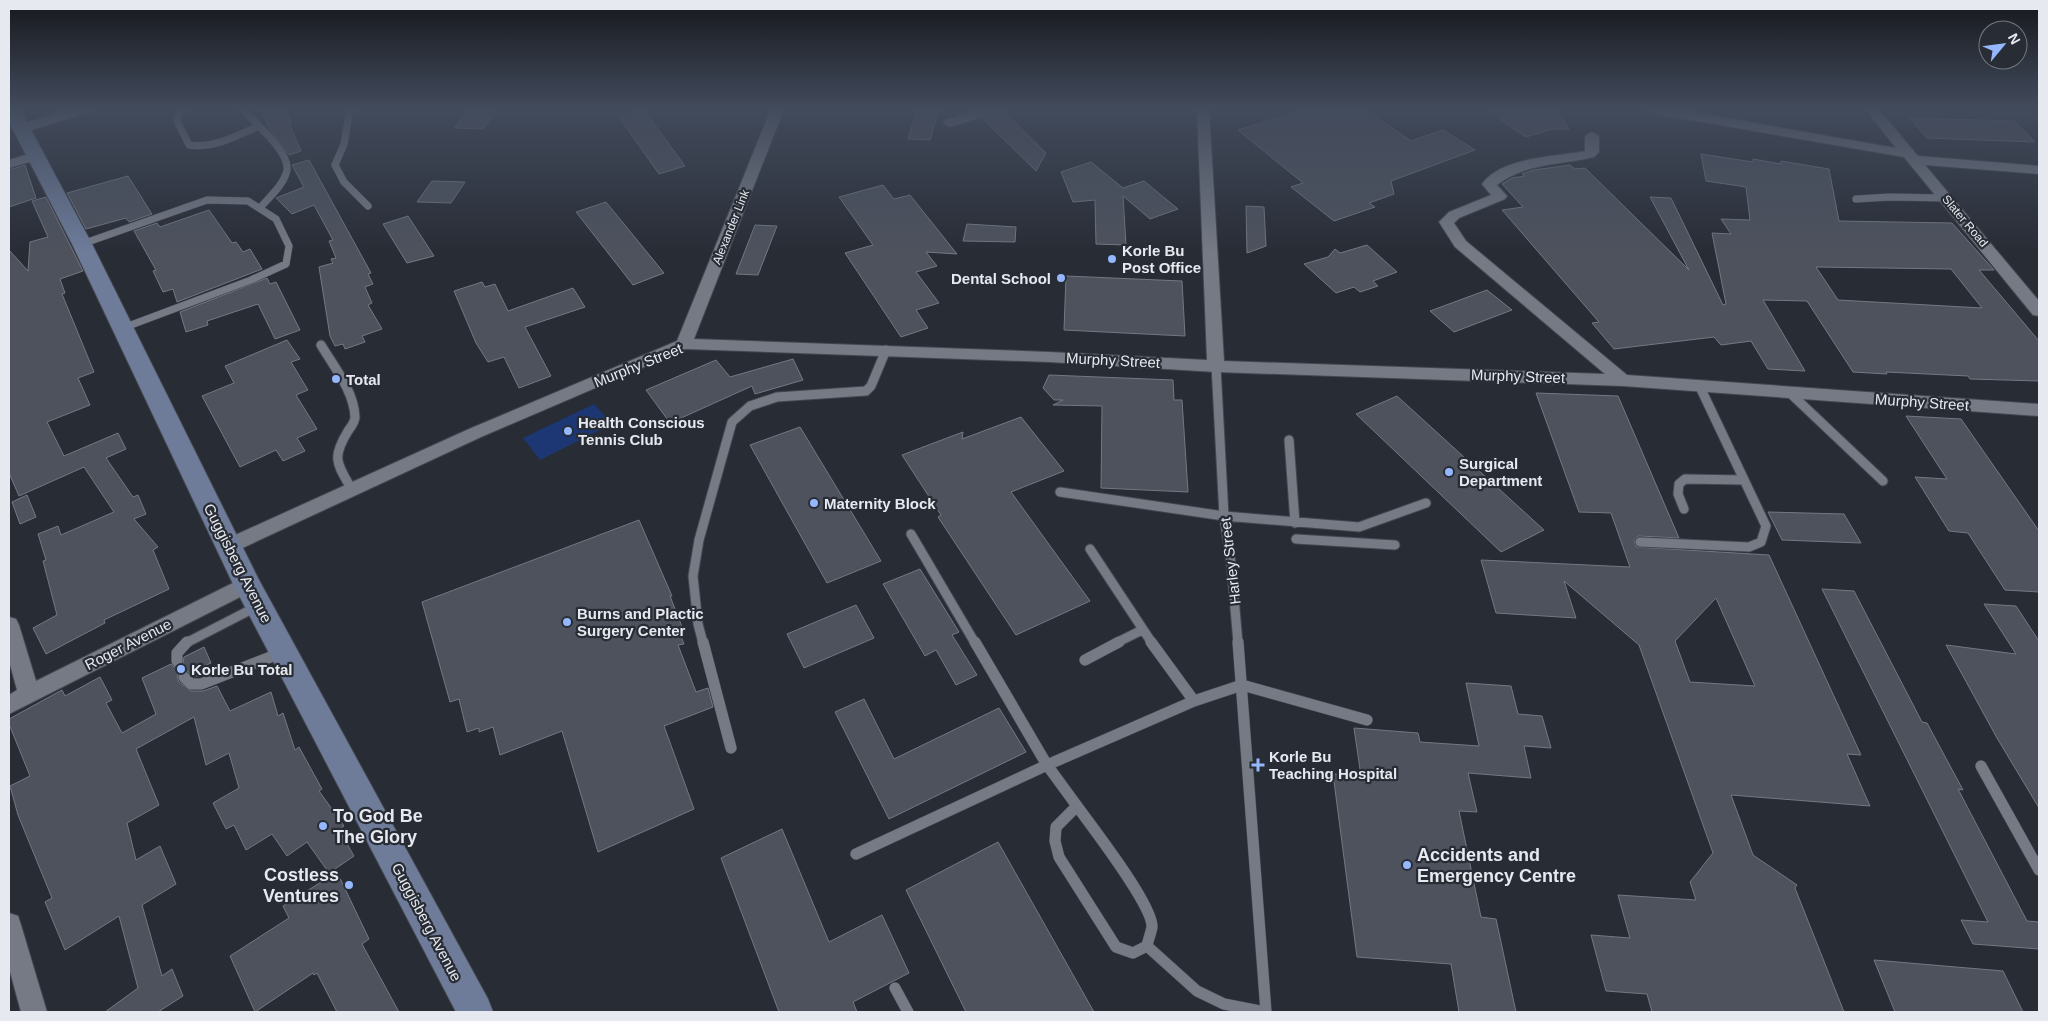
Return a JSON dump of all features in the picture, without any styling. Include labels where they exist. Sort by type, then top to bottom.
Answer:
[{"type":"main road","name":"Guggisberg Avenue","points":[[35,157],[124,328],[253,594],[475,1012]]},
{"type":"street","points":[[9,164],[33,157]]},
{"type":"street","name":"Alexander Link","points":[[684,344],[759,157]]},
{"type":"street","name":"Harley Street","points":[[1207,157],[1216,366]]},
{"type":"street","points":[[1573,157],[1528,164],[1498,176],[1489,184],[1500,196],[1454,215],[1446,222],[1460,244],[1623,380]]},
{"type":"street","points":[[1911,157],[2039,170]]},
{"type":"street","name":"Slater Road","points":[[1911,157],[2039,311]]},
{"type":"street","name":"Murphy Street","points":[[229,546],[475,432],[684,344],[886,350],[1216,366],[1623,380],[2039,410]]},
{"type":"street","name":"Roger Avenue","points":[[9,705],[253,594]]},
{"type":"street","points":[[9,625],[29,695]]},
{"type":"street","points":[[9,925],[34,1012]]},
{"type":"lane","points":[[260,208],[281,184],[287,169],[285,157]]},
{"type":"lane","points":[[340,157],[335,165],[339,176],[346,186],[368,206]]},
{"type":"lane","points":[[1856,199],[1890,197],[1946,198]]},
{"type":"lane","points":[[82,244],[207,200],[248,201],[276,219],[289,246],[286,264],[251,280],[124,328]]},
{"type":"lane","points":[[321,345],[352,398],[356,420],[336,452],[336,462],[352,490]]},
{"type":"lane","points":[[731,748],[698,624],[693,576],[699,540],[732,422],[750,406],[777,397],[866,391],[871,386],[886,350]]},
{"type":"lane","name":"Harley Street","points":[[1216,366],[1224,516],[1232,563],[1266,1012]]},
{"type":"lane","points":[[1640,542],[1749,547],[1761,542],[1766,526],[1700,387]]},
{"type":"lane","points":[[1790,393],[1884,481]]},
{"type":"lane","points":[[1289,440],[1295,523]]},
{"type":"lane","points":[[1684,509],[1678,494],[1679,484],[1685,479],[1744,480]]},
{"type":"lane","points":[[1060,492],[1224,516],[1359,527],[1426,503]]},
{"type":"lane","points":[[911,534],[1047,765],[1077,806],[1118,864],[1142,901],[1152,926],[1147,946],[1133,953],[1116,947],[1059,857],[1055,841],[1056,827],[1077,806]]},
{"type":"lane","points":[[1296,539],[1395,545]]},
{"type":"lane","points":[[1090,549],[1142,630],[1194,701]]},
{"type":"lane","points":[[177,661],[177,653],[186,643],[253,594]]},
{"type":"lane","points":[[1085,660],[1142,630]]},
{"type":"lane","points":[[184,677],[191,684],[201,684],[284,652]]},
{"type":"lane","points":[[856,854],[1047,765],[1194,701],[1242,685],[1367,720]]},
{"type":"lane","points":[[1981,766],[2039,870]]},
{"type":"lane","points":[[1147,946],[1197,991],[1224,1004],[1266,1012]]},
{"type":"lane","points":[[895,988],[908,1012]]},
{"type":"shaded area","name":"Health Conscious Tennis Club","points":[[594,404],[612,424],[540,460],[523,438]]},
{"type":"building","points":[[647,157],[678,157],[685,166],[659,174]]},
{"type":"building","points":[[1021,157],[1044,157],[1036,171]]},
{"type":"building","points":[[1271,157],[1457,157],[1391,181],[1394,194],[1369,203],[1375,207],[1334,221],[1291,187],[1303,183]]},
{"type":"building","points":[[1701,157],[1718,157],[1753,162],[1753,159],[1781,164],[1781,161],[1829,169],[1839,221],[1952,223],[1994,270],[1979,270],[2039,341],[2039,381],[1970,379],[1968,376],[1886,372],[1887,374],[1853,372],[1807,301],[1763,300],[1805,371],[1768,369],[1751,341],[1721,345],[1714,337],[1614,349],[1592,323],[1599,322],[1502,210],[1523,207],[1502,184],[1512,178],[1525,176],[1522,174],[1534,170],[1570,165],[1575,169],[1585,168],[1689,270],[1650,197],[1671,198],[1723,305],[1726,304],[1712,233],[1731,234],[1721,219],[1750,220],[1746,187],[1706,181]],"holes":[[[1816,267],[1951,269],[1982,308],[1838,300]]]},
{"type":"building","points":[[309,160],[371,273],[368,274],[373,284],[365,287],[372,303],[368,305],[382,329],[362,336],[365,342],[345,349],[343,344],[335,346],[330,336],[319,267],[333,263],[331,259],[336,258],[329,241],[333,240],[314,205],[292,214],[276,198],[304,187],[292,165]]},
{"type":"building","points":[[1091,162],[1123,188],[1144,181],[1178,209],[1150,219],[1123,196],[1126,245],[1096,244],[1095,200],[1073,202],[1061,172]]},
{"type":"building","points":[[25,165],[36,198],[9,207],[9,170]]},
{"type":"building","points":[[128,176],[152,214],[129,222],[126,218],[86,229],[67,193]]},
{"type":"building","points":[[432,181],[465,182],[451,203],[417,202]]},
{"type":"building","points":[[883,185],[894,199],[910,195],[957,254],[926,252],[937,266],[916,272],[939,303],[916,310],[928,328],[901,337],[845,253],[873,245],[839,197]]},
{"type":"building","points":[[46,197],[83,271],[60,279],[65,293],[62,294],[94,372],[78,378],[90,405],[47,422],[64,456],[118,433],[126,449],[106,458],[133,497],[138,495],[146,514],[134,519],[158,547],[153,550],[169,589],[104,620],[105,623],[46,654],[33,628],[57,615],[43,561],[46,560],[38,534],[58,526],[61,535],[114,512],[84,467],[19,496],[9,473],[9,250],[28,271],[30,242],[48,237],[32,201]]},
{"type":"building","points":[[606,202],[664,273],[633,285],[576,212]]},
{"type":"building","points":[[1246,206],[1264,207],[1266,246],[1247,253]]},
{"type":"building","points":[[209,210],[232,243],[236,242],[243,252],[250,249],[262,269],[177,302],[173,289],[163,292],[153,271],[156,270],[134,231],[157,223],[160,227]]},
{"type":"building","points":[[408,216],[434,256],[407,263],[383,224]]},
{"type":"building","points":[[967,224],[1016,227],[1015,242],[963,241]]},
{"type":"building","points":[[755,225],[777,226],[758,275],[736,274]]},
{"type":"building","points":[[1367,245],[1397,272],[1373,281],[1378,286],[1360,292],[1354,287],[1336,293],[1304,264],[1328,257],[1335,249],[1340,253]]},
{"type":"building","points":[[1066,276],[1182,281],[1185,336],[1064,330]]},
{"type":"building","points":[[267,278],[270,284],[276,282],[300,330],[275,339],[258,304],[207,321],[208,325],[186,332],[180,312]]},
{"type":"building","points":[[482,282],[485,287],[495,284],[508,311],[573,288],[585,307],[525,327],[551,376],[519,388],[504,357],[488,362],[476,343],[454,291]]},
{"type":"building","points":[[1487,290],[1512,310],[1454,332],[1430,311]]},
{"type":"building","points":[[287,340],[300,359],[291,362],[308,390],[296,395],[317,429],[297,438],[305,451],[283,461],[276,450],[240,467],[202,396],[234,383],[225,366]]},
{"type":"building","points":[[793,359],[803,380],[755,394],[752,386],[670,423],[646,390],[716,360],[730,377]]},
{"type":"building","points":[[1049,375],[1173,380],[1174,400],[1182,400],[1188,492],[1101,488],[1102,406],[1053,405],[1063,400],[1054,400],[1043,388]]},
{"type":"building","points":[[1536,393],[1618,396],[1679,538],[1638,536],[1634,541],[1636,547],[1769,555],[1861,755],[1847,754],[1870,806],[1731,795],[1753,855],[1797,885],[1795,888],[1844,1012],[1652,1012],[1647,994],[1606,991],[1591,935],[1630,938],[1618,895],[1696,900],[1690,882],[1713,853],[1639,645],[1564,581],[1576,618],[1496,613],[1481,560],[1630,567],[1611,513],[1579,512]],"holes":[[[1716,598],[1755,686],[1690,682],[1675,641]]]},
{"type":"building","name":"Surgical Department","points":[[1397,396],[1544,530],[1501,552],[1356,414]]},
{"type":"building","points":[[1906,416],[1961,419],[2039,531],[2039,592],[2005,590],[1968,533],[1949,531],[1915,477],[1947,479]]},
{"type":"building","points":[[1021,417],[1064,471],[1011,492],[1090,601],[1016,635],[938,517],[941,515],[902,455],[963,432],[962,439]]},
{"type":"building","name":"Maternity Block","points":[[800,427],[881,561],[827,583],[750,445]]},
{"type":"building","points":[[27,495],[36,517],[20,524],[12,502]]},
{"type":"building","points":[[1768,512],[1844,514],[1861,543],[1782,540]]},
{"type":"building","points":[[639,520],[672,596],[670,596],[684,632],[680,634],[684,644],[678,645],[696,692],[708,688],[713,707],[664,726],[694,809],[598,852],[562,731],[500,755],[493,727],[479,732],[479,728],[467,732],[459,699],[450,702],[422,602]]},
{"type":"building","points":[[920,569],[959,632],[952,635],[977,675],[956,685],[936,650],[925,656],[883,584]]},
{"type":"building","points":[[1822,589],[1854,591],[1922,722],[1927,723],[1963,790],[1958,789],[2027,921],[2039,922],[2039,949],[1973,944],[1961,920],[1988,922]]},
{"type":"building","points":[[1984,604],[2016,606],[2039,641],[2039,808],[1997,738],[1946,645],[2016,654]]},
{"type":"building","points":[[856,605],[874,638],[804,668],[787,634]]},
{"type":"building","points":[[204,647],[211,663],[206,665],[210,673],[194,677],[186,670],[182,670],[177,676],[179,682],[191,691],[203,691],[217,686],[230,711],[271,692],[278,716],[283,713],[295,750],[299,747],[322,789],[319,791],[344,826],[339,830],[354,856],[329,873],[307,842],[287,856],[272,834],[246,850],[234,825],[226,829],[213,803],[239,788],[229,753],[206,765],[194,717],[136,749],[159,805],[127,823],[136,860],[160,846],[176,884],[142,905],[162,976],[172,969],[183,996],[158,1012],[105,1012],[138,988],[119,916],[65,950],[45,902],[52,898],[18,815],[10,786],[30,776],[9,724],[9,719],[62,690],[65,696],[100,677],[112,700],[106,703],[122,733],[156,714],[142,678],[171,664],[174,667],[180,667],[183,664],[184,657]]},
{"type":"building","name":"Accidents and Emergency Centre","points":[[1466,683],[1511,686],[1518,714],[1542,716],[1551,748],[1524,746],[1531,778],[1468,773],[1477,812],[1459,811],[1481,917],[1496,919],[1516,1012],[1459,1012],[1451,964],[1357,957],[1333,774],[1361,776],[1354,728],[1418,733],[1420,742],[1479,746]]},
{"type":"building","points":[[864,699],[894,759],[999,708],[1026,752],[889,819],[835,712]]},
{"type":"building","points":[[782,829],[829,942],[882,915],[909,973],[853,1002],[857,1012],[779,1012],[721,858]]},
{"type":"building","points":[[998,842],[1094,1012],[966,1012],[906,890]]},
{"type":"building","points":[[337,872],[369,939],[362,944],[399,1012],[337,1012],[317,973],[314,975],[313,973],[255,1012],[230,956],[289,918],[283,906]]},
{"type":"building","points":[[1874,960],[2003,971],[2023,1012],[1895,1012]]},
{"type":"place","name":"Korle Bu Post Office","points":[[1112,259]]},
{"type":"place","name":"Dental School","points":[[1061,278]]},
{"type":"place","name":"Total","points":[[336,379]]},
{"type":"place","name":"Health Conscious Tennis Club","points":[[568,431]]},
{"type":"place","name":"Surgical Department","points":[[1449,472]]},
{"type":"place","name":"Maternity Block","points":[[814,503]]},
{"type":"place","name":"Burns and Plactic Surgery Center","points":[[567,622]]},
{"type":"place","name":"Korle Bu Total","points":[[181,669]]},
{"type":"place","name":"Korle Bu Teaching Hospital","points":[[1258,765]]},
{"type":"place","name":"To God Be The Glory","points":[[323,826]]},
{"type":"place","name":"Accidents and Emergency Centre","points":[[1407,865]]},
{"type":"place","name":"Costless Ventures","points":[[349,885]]}]
